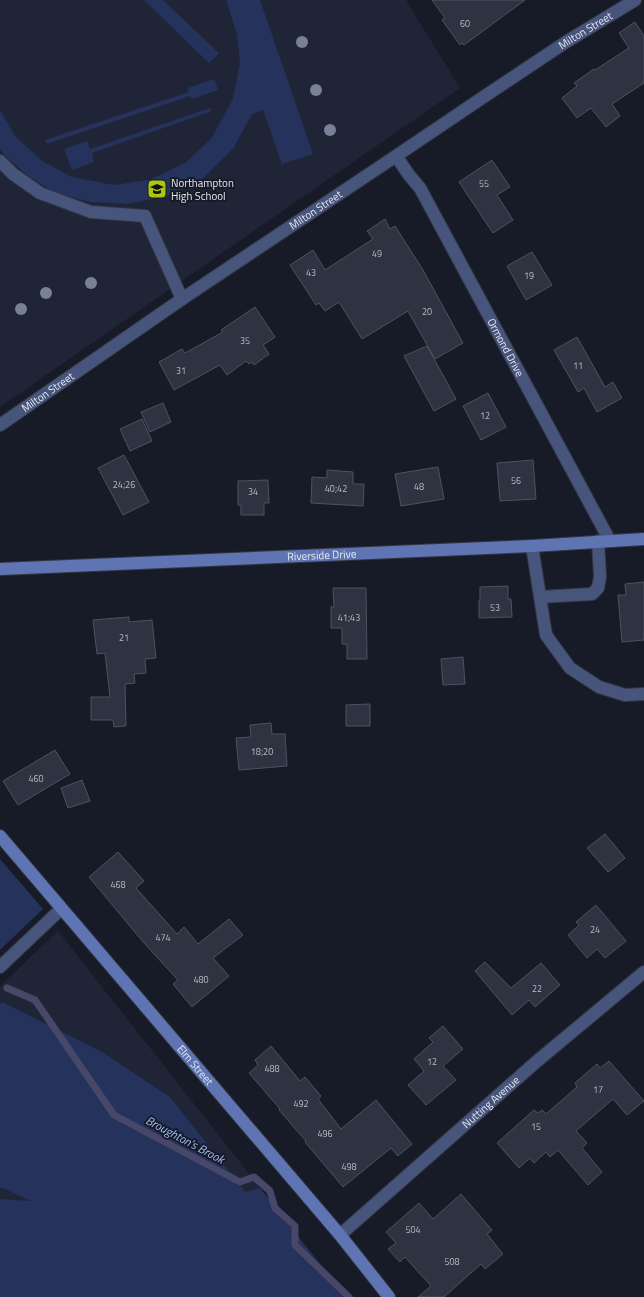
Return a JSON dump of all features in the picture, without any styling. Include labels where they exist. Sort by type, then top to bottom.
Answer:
[{"type":"street","name":"Milton Street","points":[[0,425],[182,299],[566,42],[635,0]]},
{"type":"street","name":"Ormond Drive","points":[[396,156],[420,188],[604,541]]},
{"type":"street","points":[[0,161],[13,174],[40,193],[92,212],[145,216],[182,299]]},
{"type":"street","name":"Riverside Drive","points":[[0,569],[532,546],[644,539]]},
{"type":"street","points":[[540,597],[592,594],[598,588],[604,541]]},
{"type":"street","points":[[532,546],[546,635],[570,668],[599,687],[625,695],[644,694]]},
{"type":"street","name":"Elm Street","points":[[0,836],[340,1235],[389,1297]]},
{"type":"street","points":[[0,967],[61,909]]},
{"type":"street","name":"Nutting Avenue","points":[[340,1235],[536,1062],[644,972]]},
{"type":"shaded area","name":"Northampton High School","points":[[0,0],[407,0],[460,88],[0,407]]},
{"type":"shaded area","points":[[144,0],[163,0],[219,53],[209,63]]},
{"type":"shaded area","points":[[226,0],[260,0],[313,154],[282,164],[263,110],[252,114],[233,149],[200,181],[170,195],[128,204],[90,202],[54,192],[28,176],[4,155],[0,149],[0,110],[15,136],[42,161],[72,177],[114,185],[149,180],[185,163],[211,139],[233,99],[240,63],[237,34]]},
{"type":"shaded area","points":[[214,79],[218,90],[192,99],[190,96],[46,144],[45,140],[189,92],[188,88]]},
{"type":"shaded area","points":[[210,108],[212,111],[92,153],[94,162],[72,170],[64,149],[87,141],[90,149]]},
{"type":"shaded area","points":[[0,859],[43,909],[0,950]]},
{"type":"shaded area","points":[[58,931],[346,1297],[0,1297],[0,986]]},
{"type":"shaded area","points":[[2,1002],[102,1052],[170,1097],[245,1192],[260,1188],[346,1297],[0,1297],[0,1199],[31,1201],[0,1188],[0,1004]]},
{"type":"building","points":[[432,0],[525,0],[464,45],[462,43],[460,45],[442,20],[445,18]]},
{"type":"building","points":[[635,22],[644,36],[644,83],[612,104],[620,116],[606,127],[591,108],[577,118],[562,98],[577,86],[574,83],[629,48],[619,33]]},
{"type":"building","points":[[492,160],[510,187],[497,195],[513,220],[493,233],[459,182]]},
{"type":"building","points":[[385,219],[390,229],[395,226],[423,270],[463,343],[435,359],[408,311],[362,339],[339,302],[325,311],[319,303],[316,305],[290,265],[313,250],[325,270],[373,239],[367,231]]},
{"type":"building","points":[[532,252],[552,285],[526,300],[507,266]]},
{"type":"building","points":[[255,307],[275,337],[263,345],[269,354],[254,365],[252,362],[249,364],[246,361],[227,375],[220,365],[174,390],[159,362],[182,349],[185,353],[223,332],[221,330]]},
{"type":"building","points":[[577,337],[605,387],[613,382],[622,398],[597,412],[584,388],[578,392],[554,350]]},
{"type":"building","points":[[427,346],[456,399],[434,411],[404,356]]},
{"type":"building","points":[[488,393],[506,427],[481,440],[463,406]]},
{"type":"building","points":[[163,403],[171,422],[150,432],[141,412]]},
{"type":"building","points":[[142,419],[152,441],[130,451],[120,429]]},
{"type":"building","points":[[124,455],[149,502],[123,515],[98,468]]},
{"type":"building","points":[[533,460],[536,499],[500,501],[497,463]]},
{"type":"building","points":[[438,467],[444,499],[401,506],[395,474]]},
{"type":"building","points":[[327,470],[353,472],[353,484],[364,484],[363,506],[311,503],[312,477],[327,478]]},
{"type":"building","points":[[268,480],[269,503],[264,503],[264,515],[241,515],[241,505],[238,505],[238,481]]},
{"type":"building","points":[[644,582],[644,640],[622,642],[618,595],[626,595],[625,584]]},
{"type":"building","points":[[508,586],[508,599],[511,599],[512,617],[479,618],[480,587]]},
{"type":"building","points":[[333,588],[366,588],[367,659],[347,659],[347,644],[342,644],[342,628],[331,628],[331,607],[334,607]]},
{"type":"building","points":[[129,617],[129,622],[152,620],[156,658],[145,659],[146,673],[134,674],[135,683],[125,684],[126,726],[114,727],[113,720],[91,720],[91,697],[110,697],[105,653],[97,654],[93,620]]},
{"type":"building","points":[[463,657],[465,684],[443,685],[441,659]]},
{"type":"building","points":[[370,704],[370,726],[346,726],[346,705]]},
{"type":"building","points":[[271,723],[272,734],[285,734],[287,766],[239,770],[236,738],[251,737],[250,725]]},
{"type":"building","points":[[55,750],[70,774],[18,805],[3,781]]},
{"type":"building","points":[[82,780],[90,801],[68,808],[61,788]]},
{"type":"building","points":[[605,834],[625,858],[608,872],[587,848]]},
{"type":"building","points":[[118,852],[144,881],[136,888],[177,934],[184,927],[198,944],[229,919],[243,935],[213,958],[229,976],[192,1007],[173,984],[178,980],[144,943],[89,877]]},
{"type":"building","points":[[596,905],[626,941],[605,958],[597,949],[587,958],[568,935],[579,925],[576,922]]},
{"type":"building","points":[[485,962],[511,988],[541,963],[560,985],[535,1007],[529,1000],[512,1015],[475,971]]},
{"type":"building","points":[[443,1026],[463,1049],[443,1066],[456,1080],[426,1105],[408,1085],[424,1071],[414,1059],[433,1042],[429,1038]]},
{"type":"building","points":[[271,1046],[300,1081],[305,1077],[321,1096],[318,1099],[341,1129],[376,1100],[412,1144],[398,1156],[391,1148],[343,1187],[249,1073],[258,1065],[255,1060]]},
{"type":"building","points":[[609,1061],[644,1101],[627,1115],[613,1099],[576,1131],[587,1143],[582,1148],[602,1172],[588,1185],[558,1150],[550,1157],[546,1152],[534,1163],[530,1158],[519,1168],[497,1143],[534,1110],[538,1113],[542,1110],[546,1114],[577,1087],[575,1083],[597,1064],[600,1068]]},
{"type":"building","points":[[461,1194],[492,1230],[487,1234],[503,1254],[485,1269],[481,1264],[444,1297],[418,1297],[431,1286],[405,1257],[400,1262],[388,1249],[396,1243],[386,1232],[419,1203],[433,1219]]},
{"type":"waterway","name":"Broughton's Brook","points":[[7,988],[35,1000],[114,1115],[240,1182],[254,1177],[270,1191],[275,1208],[295,1226],[295,1245],[349,1297]]},
{"type":"place","name":"Northampton High School","points":[[157,189]]}]
